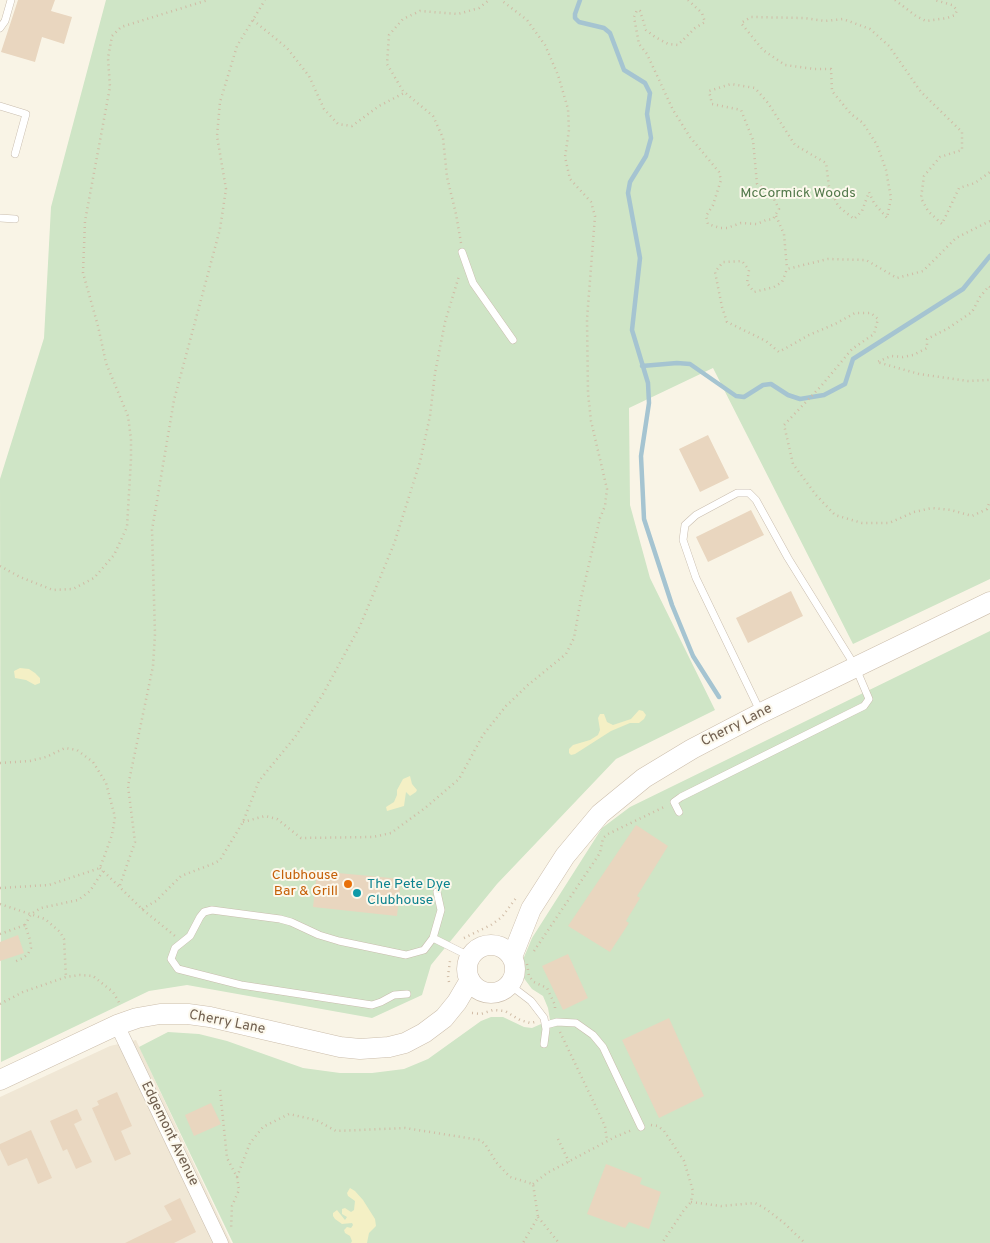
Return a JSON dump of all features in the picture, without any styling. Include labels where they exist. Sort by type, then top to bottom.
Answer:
[{"type":"street","name":"Cherry Lane","points":[[512,954],[531,909],[565,856],[600,814],[644,778],[692,749],[761,713],[990,602]]},
{"type":"street","points":[[482,947],[512,954],[515,971],[510,984],[499,992],[478,986],[468,973],[470,957],[482,947]]},
{"type":"street","name":"Cherry Lane","points":[[0,1080],[117,1025],[137,1018],[160,1014],[188,1014],[231,1021],[340,1047],[360,1049],[397,1045],[424,1032],[444,1018],[457,1002],[478,986]]},
{"type":"street","name":"Edgemont Avenue","points":[[117,1025],[227,1239]]},
{"type":"lane","points":[[0,28],[5,21],[11,0]]},
{"type":"lane","points":[[0,106],[26,114],[14,154]]},
{"type":"lane","points":[[0,218],[15,219]]},
{"type":"lane","points":[[462,252],[473,283],[513,340]]},
{"type":"lane","points":[[679,812],[674,802],[681,797],[864,706],[869,699],[855,666],[788,558],[756,500],[749,493],[737,493],[696,515],[685,525],[683,540],[696,578],[761,713]]},
{"type":"lane","points":[[407,994],[394,995],[372,1005],[241,985],[178,969],[171,958],[175,948],[190,936],[204,912],[212,910],[280,919],[332,939],[406,954],[424,950],[433,938],[441,910],[436,892]]},
{"type":"lane","points":[[433,938],[470,957]]},
{"type":"lane","points":[[510,984],[531,1002],[544,1018],[546,1025],[544,1044]]},
{"type":"lane","points":[[546,1025],[557,1022],[576,1023],[593,1035],[603,1047],[641,1127]]},
{"type":"path","points":[[0,566],[20,577],[53,590],[73,589],[94,578],[114,555],[127,527],[131,459],[128,416],[106,363],[83,273],[85,221],[110,87],[108,58],[112,36],[122,27],[208,0]]},
{"type":"path","points":[[120,885],[135,842],[128,786],[153,666],[155,634],[152,530],[174,400],[220,228],[226,189],[217,136],[220,102],[237,46],[265,0]]},
{"type":"path","points":[[142,909],[156,901],[181,876],[220,860],[243,822],[260,781],[295,737],[342,662],[360,626],[394,544],[420,462],[430,416],[435,373],[445,322],[458,282],[462,252],[456,214],[447,178],[443,138],[432,116],[406,92],[387,64],[389,35],[403,19],[420,11],[458,14],[479,8],[488,0]]},
{"type":"path","points":[[243,822],[265,816],[278,819],[301,838],[373,837],[391,833],[425,808],[459,778],[483,736],[506,706],[566,654],[574,638],[600,518],[605,506],[607,489],[591,421],[588,393],[587,319],[595,216],[591,202],[570,179],[565,157],[569,130],[568,109],[558,75],[545,45],[527,20],[501,0]]},
{"type":"path","points":[[688,0],[702,13],[705,22],[694,28],[678,45],[668,44],[646,30],[640,10],[637,10],[634,17],[639,44],[647,54],[674,110],[690,137],[719,172],[720,180],[713,204],[706,216],[708,224],[720,228],[727,228],[742,223],[757,224],[766,220],[773,220],[779,209],[771,193],[758,184],[753,140],[741,110],[712,104],[709,91],[731,84],[755,88],[795,145],[826,163],[829,186],[838,206],[854,219],[862,211],[869,192],[874,203],[887,218],[891,198],[886,170],[877,145],[863,123],[850,114],[832,91],[831,69],[814,70],[785,65],[763,50],[740,23],[751,17],[804,18],[825,21],[843,19],[870,29],[889,46],[922,92],[962,132],[962,150],[940,157],[924,176],[920,198],[928,210],[942,224],[958,188],[975,183],[990,172]]},
{"type":"path","points":[[895,0],[926,21],[955,15],[957,10],[952,6],[935,0]]},
{"type":"path","points":[[253,20],[287,48],[309,76],[324,109],[338,124],[352,126],[379,106],[406,92]]},
{"type":"path","points":[[776,216],[784,234],[787,269],[782,282],[774,287],[754,292],[747,283],[749,270],[742,261],[723,262],[715,272],[727,322],[766,341],[779,352],[855,313],[871,313],[878,319],[874,334],[852,349],[784,425],[793,464],[835,515],[862,523],[889,524],[914,512],[932,508],[951,510],[972,516],[987,509],[990,501]]},
{"type":"path","points":[[787,269],[828,259],[866,260],[897,278],[923,271],[956,238],[990,221]]},
{"type":"path","points":[[990,287],[980,296],[972,312],[927,339],[927,348],[913,355],[903,357],[891,356],[877,362],[919,374],[968,381],[990,380]]},
{"type":"path","points":[[0,763],[30,761],[46,757],[65,748],[77,750],[93,762],[106,783],[115,818],[102,870],[90,891],[78,900],[41,908],[31,914],[25,925],[0,934]]},
{"type":"path","points":[[533,951],[600,853],[603,838],[674,802]]},
{"type":"path","points":[[102,870],[120,885],[142,909],[182,942]]},
{"type":"path","points":[[0,888],[49,885],[102,870]]},
{"type":"path","points":[[0,904],[45,919],[60,932],[64,939],[66,977]]},
{"type":"path","points":[[14,962],[28,954],[31,948],[25,925]]},
{"type":"path","points":[[512,954],[527,969],[529,976],[534,982],[547,988],[555,1005],[555,1012]]},
{"type":"path","points":[[0,1004],[24,992],[80,974],[92,976],[113,992],[120,1004]]},
{"type":"path","points":[[472,1013],[481,1014],[493,1010],[505,1011],[520,1020],[530,1023],[535,1022]]},
{"type":"path","points":[[558,1026],[605,1126],[607,1141]]},
{"type":"path","points":[[220,1090],[227,1158],[237,1177],[239,1190],[232,1206],[227,1239]]},
{"type":"path","points":[[237,1177],[250,1142],[263,1127],[289,1114],[316,1120],[336,1132],[405,1128],[480,1140],[510,1177],[533,1184]]},
{"type":"path","points":[[533,1184],[547,1174],[607,1141],[647,1124],[658,1126],[664,1131],[684,1161],[693,1191],[691,1202],[662,1243]]},
{"type":"path","points":[[558,1139],[569,1162]]},
{"type":"path","points":[[533,1184],[538,1217],[559,1243]]},
{"type":"path","points":[[691,1202],[721,1206],[755,1203],[784,1223],[805,1243]]},
{"type":"path","points":[[522,1243],[538,1217]]},
{"type":"shaded area","points":[[136,1040],[231,1243],[0,1243],[0,1097],[110,1046]]},
{"type":"green space","name":"McCormick Woods","points":[[106,0],[990,0],[990,579],[853,644],[713,368],[629,408],[630,505],[650,578],[715,710],[616,759],[497,884],[431,965],[422,995],[372,1018],[187,985],[149,991],[1,1062],[0,479],[44,338],[51,207]]},
{"type":"green space","points":[[990,631],[990,1243],[233,1243],[139,1047],[168,1032],[199,1034],[227,1041],[303,1068],[340,1073],[372,1073],[404,1069],[428,1059],[481,1021],[491,1017],[503,1017],[524,1027],[532,1028],[550,1020],[543,996],[532,989],[523,977],[522,962],[532,938],[602,828],[630,807]]},
{"type":"sand","points":[[20,668],[29,669],[35,673],[40,678],[40,683],[35,685],[26,680],[15,678],[14,671]]},
{"type":"sand","points":[[639,710],[643,711],[646,715],[639,723],[630,723],[611,731],[575,754],[571,755],[569,753],[569,749],[573,745],[590,740],[598,735],[600,730],[598,718],[600,714],[604,714],[607,722],[613,725],[631,719]]},
{"type":"sand","points":[[410,776],[412,784],[417,790],[416,792],[410,796],[406,792],[404,806],[387,811],[386,807],[394,802],[397,790],[403,779]]},
{"type":"sand","points":[[350,1188],[363,1200],[375,1219],[376,1226],[369,1233],[367,1243],[351,1243],[350,1236],[344,1230],[347,1227],[351,1228],[352,1223],[342,1224],[333,1216],[333,1213],[337,1210],[345,1220],[347,1217],[342,1214],[342,1209],[345,1208],[351,1212],[354,1210],[355,1201],[347,1193]]},
{"type":"building","points":[[18,0],[55,0],[51,11],[72,17],[64,44],[42,37],[35,62],[1,52]]},
{"type":"building","points":[[708,435],[729,478],[700,492],[679,449]]},
{"type":"building","points":[[751,510],[764,535],[708,562],[696,537]]},
{"type":"building","points":[[791,591],[803,616],[748,643],[736,618]]},
{"type":"building","points":[[636,825],[668,846],[637,896],[640,898],[626,921],[629,923],[610,952],[568,926]]},
{"type":"building","name":"The Pete Dye Clubhouse","points":[[317,871],[401,879],[397,916],[313,907]]},
{"type":"building","points":[[18,935],[24,953],[0,961],[0,942]]},
{"type":"building","points":[[568,954],[588,998],[563,1010],[542,966]]},
{"type":"building","points":[[669,1018],[704,1096],[659,1118],[622,1040]]},
{"type":"building","points":[[117,1092],[132,1126],[121,1131],[131,1154],[115,1161],[92,1108],[99,1105],[97,1101]]},
{"type":"building","points":[[211,1103],[221,1124],[194,1136],[185,1115]]},
{"type":"building","points":[[77,1109],[82,1120],[74,1124],[92,1162],[76,1169],[67,1149],[63,1151],[50,1121]]},
{"type":"building","points":[[31,1130],[52,1178],[38,1184],[27,1158],[8,1166],[0,1149],[0,1144]]},
{"type":"building","points":[[606,1164],[642,1178],[640,1184],[661,1192],[649,1229],[629,1222],[625,1228],[587,1214]]},
{"type":"building","points":[[180,1198],[196,1232],[174,1243],[125,1243],[172,1220],[164,1206]]},
{"type":"waterway","points":[[580,0],[575,18],[579,22],[604,28],[610,33],[624,70],[645,83],[650,93],[647,114],[651,138],[646,156],[630,182],[628,193],[640,258],[632,330],[648,383],[649,403],[641,456],[644,519],[672,605],[693,656],[719,697]]},
{"type":"waterway","points":[[642,366],[677,363],[690,364],[736,396],[744,397],[763,385],[771,384],[788,395],[800,399],[824,395],[845,384],[853,359],[963,289],[990,256]]},
{"type":"place","name":"Clubhouse Bar & Grill","points":[[348,884]]},
{"type":"place","name":"The Pete Dye Clubhouse","points":[[357,893]]}]
